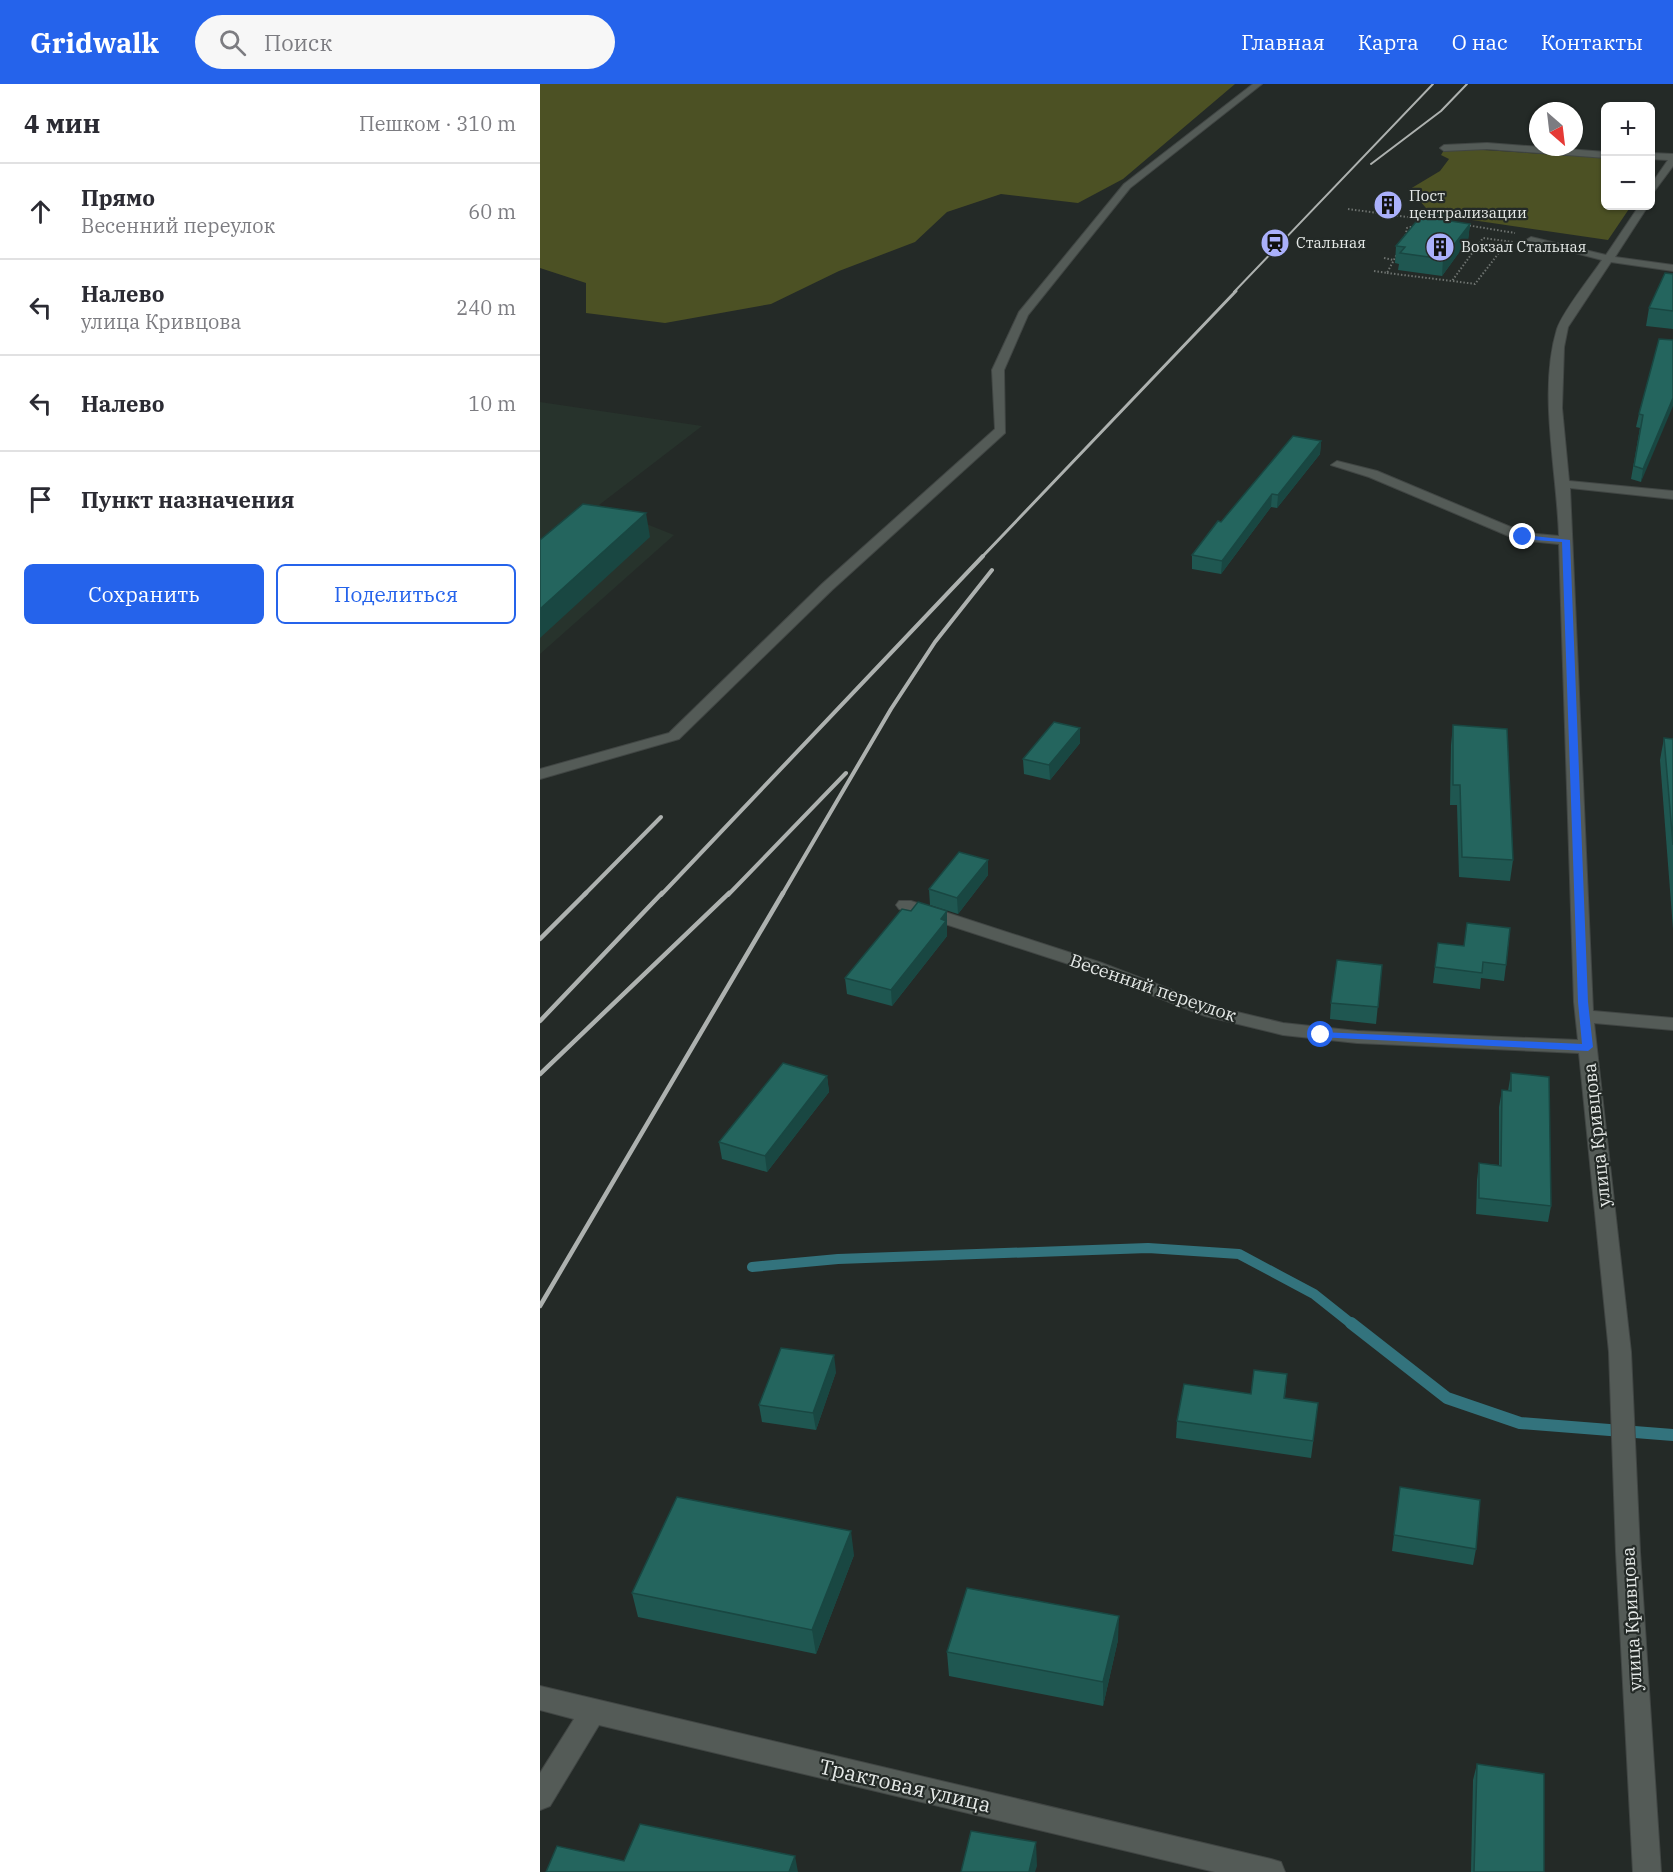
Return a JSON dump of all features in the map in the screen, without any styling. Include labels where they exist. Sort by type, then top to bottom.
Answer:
[{"type":"street","points":[[540,774],[674,736],[826,587],[1001,430],[998,370],[1023,314],[1127,186],[1258,84]]},
{"type":"street","points":[[1444,148],[1487,146],[1601,155]]},
{"type":"street","points":[[1655,156],[1673,158],[1655,186]]},
{"type":"street","name":"улица Кривцова","points":[[1641,210],[1610,259],[1569,317],[1559,344],[1556,426],[1564,484],[1585,1016],[1620,1352],[1628,1552],[1647,1872]]},
{"type":"street","points":[[1531,240],[1610,259],[1673,268]]},
{"type":"street","points":[[1337,465],[1373,474],[1523,537],[1566,540]]},
{"type":"street","points":[[1564,484],[1673,495]]},
{"type":"street","name":"Весенний переулок","points":[[905,905],[1096,967],[1211,1012],[1283,1029],[1357,1038],[1588,1047]]},
{"type":"street","points":[[1585,1016],[1673,1024]]},
{"type":"street","name":"Трактовая улица","points":[[540,1698],[1271,1872]]},
{"type":"street","points":[[540,1797],[593,1712]]},
{"type":"path","points":[[1348,209],[1423,219]]},
{"type":"path","points":[[1456,224],[1515,232]]},
{"type":"path","points":[[1405,241],[1407,228],[1416,226]]},
{"type":"path","points":[[1452,281],[1483,238],[1517,243]]},
{"type":"path","points":[[1374,272],[1475,284],[1508,241]]},
{"type":"path","points":[[1387,273],[1399,251]]},
{"type":"path","points":[[1384,258],[1393,260]]},
{"type":"shaded area","points":[[540,402],[702,426],[599,505],[674,535],[540,654]]},
{"type":"green space","points":[[540,84],[1235,84],[1123,179],[1078,203],[1001,194],[947,212],[915,242],[839,271],[771,304],[665,323],[586,313],[586,283],[540,268]]},
{"type":"green space","points":[[1469,149],[1529,153],[1529,156],[1601,158],[1601,210],[1628,210],[1608,240],[1431,214],[1410,189],[1440,171],[1449,159],[1441,155],[1444,150]]},
{"type":"building","points":[[1425,211],[1455,215],[1450,221],[1470,224],[1443,259],[1400,253],[1405,247],[1396,246]]},
{"type":"building","points":[[1665,273],[1673,274],[1673,311],[1649,308]]},
{"type":"building","points":[[1659,339],[1673,340],[1673,398],[1643,469],[1634,466],[1643,415],[1639,414]]},
{"type":"building","points":[[1293,436],[1321,441],[1278,495],[1272,494],[1222,561],[1192,555],[1218,521],[1221,522]]},
{"type":"building","points":[[583,504],[646,513],[540,609],[540,540]]},
{"type":"building","points":[[1054,722],[1080,728],[1049,765],[1023,759]]},
{"type":"building","points":[[1453,725],[1507,729],[1513,860],[1462,857],[1460,785],[1453,785]]},
{"type":"building","points":[[1664,738],[1673,739],[1673,845]]},
{"type":"building","points":[[959,852],[988,860],[957,898],[929,889]]},
{"type":"building","points":[[918,902],[947,911],[941,919],[946,921],[891,990],[845,978],[902,909],[911,911]]},
{"type":"building","points":[[1467,923],[1510,928],[1506,965],[1483,962],[1482,973],[1435,967],[1438,943],[1464,946]]},
{"type":"building","points":[[1337,960],[1382,965],[1378,1007],[1331,1003]]},
{"type":"building","points":[[783,1063],[827,1076],[765,1156],[719,1142]]},
{"type":"building","points":[[1511,1073],[1549,1077],[1551,1206],[1479,1198],[1479,1163],[1501,1166],[1502,1090],[1511,1091]]},
{"type":"building","points":[[781,1348],[834,1355],[813,1413],[759,1405]]},
{"type":"building","points":[[1254,1370],[1287,1374],[1284,1398],[1318,1403],[1313,1441],[1177,1421],[1184,1384],[1251,1394]]},
{"type":"building","points":[[1400,1487],[1480,1500],[1476,1549],[1394,1535]]},
{"type":"building","points":[[677,1497],[851,1531],[812,1630],[632,1593]]},
{"type":"building","points":[[967,1588],[1119,1616],[1103,1682],[947,1652]]},
{"type":"building","points":[[1477,1764],[1544,1774],[1544,1872],[1474,1872]]},
{"type":"building","points":[[640,1824],[795,1856],[789,1872],[546,1872],[557,1846],[624,1861]]},
{"type":"building","points":[[971,1831],[1036,1842],[1029,1872],[961,1872]]},
{"type":"waterway","points":[[752,1267],[838,1259],[1148,1248],[1239,1254],[1314,1294],[1353,1325]]},
{"type":"waterway","points":[[1351,1323],[1447,1398],[1520,1423],[1673,1435]]},
{"type":"railway","points":[[1234,292],[1433,84]]},
{"type":"railway","points":[[1371,164],[1441,111],[1467,84]]},
{"type":"railway","points":[[982,557],[1236,291]]},
{"type":"railway","points":[[661,895],[983,556]]},
{"type":"railway","points":[[782,895],[891,709],[935,642],[992,570]]},
{"type":"railway","points":[[728,895],[846,773]]},
{"type":"railway","points":[[584,895],[661,817]]},
{"type":"railway","points":[[540,1021],[662,893]]},
{"type":"railway","points":[[540,1074],[729,893]]},
{"type":"railway","points":[[540,1306],[783,893]]},
{"type":"railway","points":[[540,939],[584,895]]},
{"type":"place","name":"Пост централизации","points":[[1388,205]]},
{"type":"place","name":"Стальная","points":[[1275,243]]},
{"type":"place","name":"Вокзал Стальная","points":[[1440,247]]},
{"type":"route","points":[[1321,1035],[1588,1047],[1583,1002],[1566,540],[1523,537]]}]
